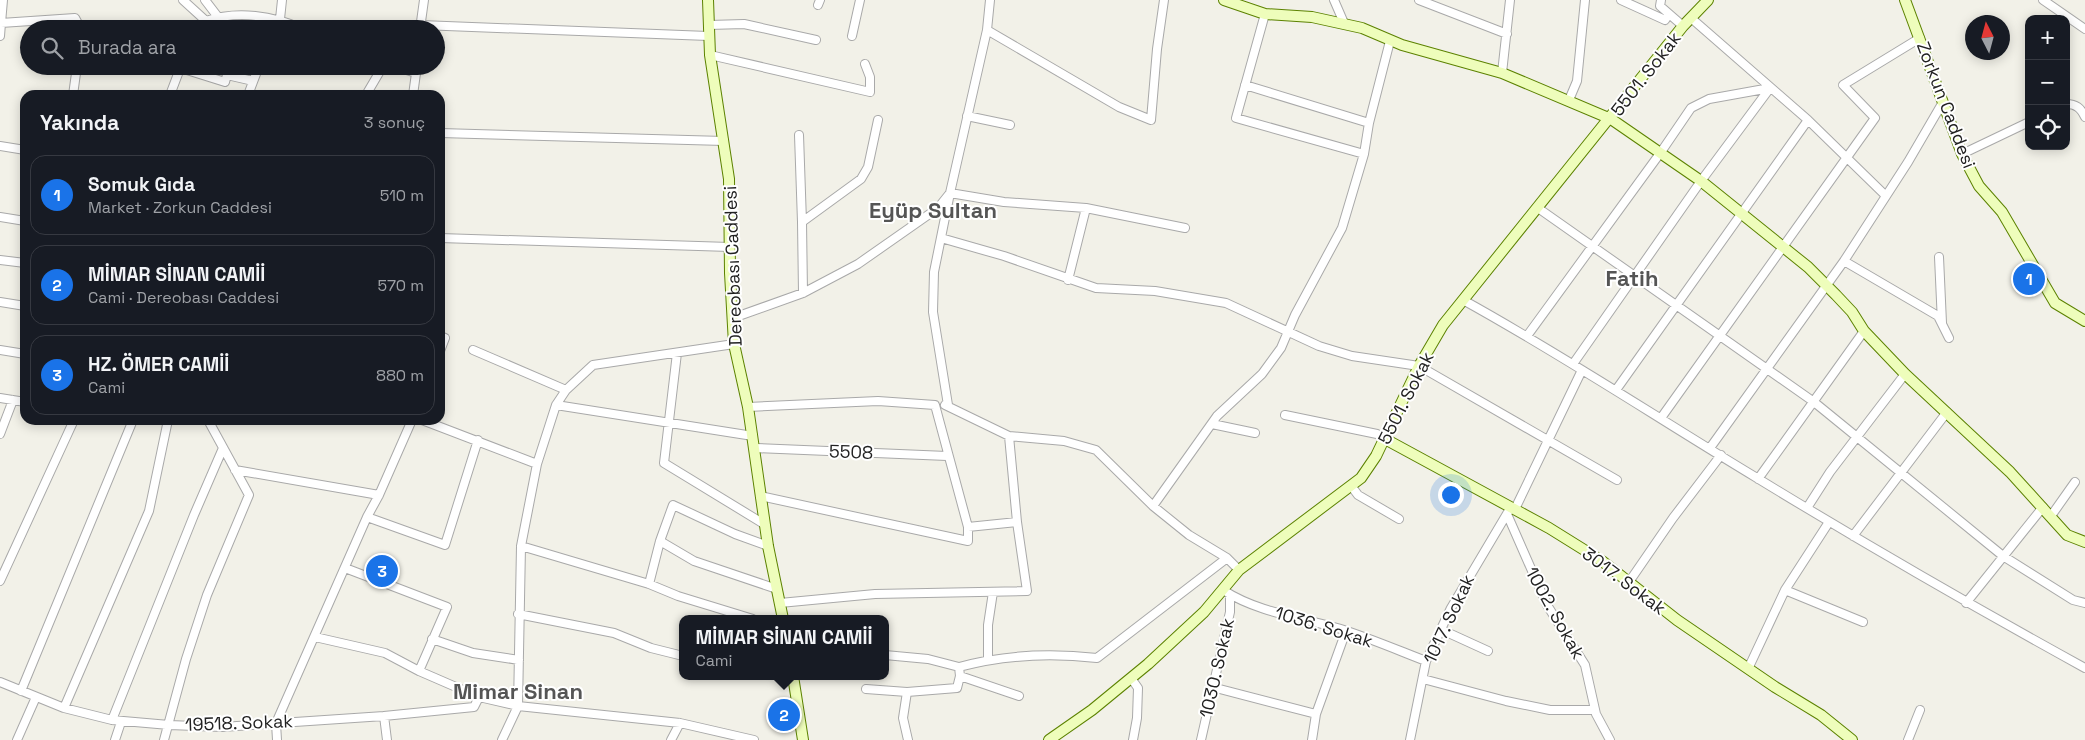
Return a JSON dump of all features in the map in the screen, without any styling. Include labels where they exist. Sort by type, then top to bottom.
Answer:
[{"type":"street","points":[[0,36],[3,0]]},
{"type":"street","points":[[183,0],[205,20]]},
{"type":"street","points":[[205,0],[218,17]]},
{"type":"street","points":[[209,20],[218,17],[251,16],[280,19],[282,0]]},
{"type":"street","points":[[421,20],[424,0]]},
{"type":"street","name":"Dereobası Caddesi","points":[[708,0],[710,55],[730,180],[730,247],[734,344],[748,407],[764,524],[782,615]]},
{"type":"street","points":[[852,36],[860,0]]},
{"type":"street","points":[[948,405],[933,312],[934,272],[987,30],[990,0]]},
{"type":"street","points":[[987,30],[1119,107],[1151,120],[1157,49],[1164,0]]},
{"type":"street","points":[[1224,0],[1265,14],[1312,17],[1362,28],[1390,41],[1502,73],[1611,119],[1701,181],[1783,245],[1826,284],[1852,312],[1864,331],[1904,374],[2010,472],[2068,535],[2085,541]]},
{"type":"street","points":[[1334,0],[1344,23]]},
{"type":"street","points":[[1419,0],[1507,34]]},
{"type":"street","points":[[1502,73],[1510,0]]},
{"type":"street","points":[[1569,100],[1577,81],[1585,0]]},
{"type":"street","points":[[1621,0],[1665,20],[1668,14]]},
{"type":"street","points":[[1661,0],[1660,6],[1683,26]]},
{"type":"street","name":"5501. Sokak","points":[[1049,740],[1092,710],[1131,678],[1227,592],[1239,570],[1352,486],[1369,469],[1386,439],[1419,366],[1462,300],[1611,119],[1683,26],[1708,0]]},
{"type":"street","name":"Zorkun Caddesi","points":[[1905,0],[1962,154],[1979,186],[2002,212],[2055,302],[2085,321]]},
{"type":"street","points":[[2043,0],[2085,29]]},
{"type":"street","points":[[1265,14],[1236,118],[1364,154]]},
{"type":"street","points":[[46,20],[76,18],[77,20]]},
{"type":"street","points":[[1691,18],[1808,120],[1885,195]]},
{"type":"street","points":[[1,23],[20,22]]},
{"type":"street","points":[[445,27],[709,31],[744,24],[816,40]]},
{"type":"street","points":[[1660,418],[1875,118],[1843,85],[1920,38]]},
{"type":"street","points":[[1153,506],[1212,424],[1262,374],[1282,348],[1295,314],[1342,228],[1364,154],[1369,123],[1390,41]]},
{"type":"street","points":[[710,55],[870,92],[870,77],[865,64]]},
{"type":"street","points":[[74,90],[76,75]]},
{"type":"street","points":[[171,90],[176,75]]},
{"type":"street","points":[[203,75],[225,82],[227,75],[253,82]]},
{"type":"street","points":[[250,90],[256,75]]},
{"type":"street","points":[[369,90],[378,75]]},
{"type":"street","points":[[414,90],[415,75]]},
{"type":"street","points":[[1245,85],[1369,123]]},
{"type":"street","points":[[1527,336],[1691,108],[1709,99],[1770,88]]},
{"type":"street","points":[[1573,364],[1701,181],[1770,88]]},
{"type":"street","points":[[1710,448],[1766,367],[1844,261],[1943,102]]},
{"type":"street","points":[[2070,104],[2074,104],[2082,110],[2085,117]]},
{"type":"street","points":[[967,116],[1010,125]]},
{"type":"street","points":[[802,222],[861,179],[868,167],[878,120]]},
{"type":"street","points":[[1616,390],[1808,120]]},
{"type":"street","points":[[1962,154],[2025,124]]},
{"type":"street","points":[[445,133],[724,141]]},
{"type":"street","points":[[799,134],[803,293]]},
{"type":"street","points":[[0,146],[20,149]]},
{"type":"street","points":[[950,192],[1004,202],[1086,208],[1185,228]]},
{"type":"street","points":[[733,318],[803,293],[858,264],[938,208],[950,192]]},
{"type":"street","points":[[1068,280],[1086,208]]},
{"type":"street","points":[[1538,208],[1814,402],[2003,556],[2073,600],[2085,603]]},
{"type":"street","points":[[0,217],[20,220]]},
{"type":"street","points":[[445,238],[730,247]]},
{"type":"street","points":[[942,238],[1004,256],[1068,280],[1096,288],[1155,292],[1226,303],[1319,346],[1352,356],[1419,366],[1548,438],[1617,480]]},
{"type":"street","points":[[1938,258],[1942,324]]},
{"type":"street","points":[[0,260],[20,262]]},
{"type":"street","points":[[1844,261],[1938,316],[1949,338]]},
{"type":"street","points":[[1462,300],[1527,336],[1758,479],[1966,603],[2085,668]]},
{"type":"street","points":[[0,302],[20,305]]},
{"type":"street","points":[[1758,479],[1864,331]]},
{"type":"street","points":[[502,740],[518,706],[520,546],[536,464],[556,405],[566,390],[593,365],[734,344]]},
{"type":"street","points":[[0,350],[20,353]]},
{"type":"street","points":[[473,350],[566,390]]},
{"type":"street","points":[[677,353],[664,463],[764,524]]},
{"type":"street","name":"1017. Sokak","points":[[1410,740],[1426,662],[1442,630],[1450,608],[1461,593],[1472,568],[1511,510],[1582,370]]},
{"type":"street","points":[[1807,508],[1904,374]]},
{"type":"street","points":[[0,398],[20,401]]},
{"type":"street","points":[[0,434],[13,400]]},
{"type":"street","points":[[748,407],[878,401],[948,405],[1009,436],[1064,441],[1096,450],[1153,506],[1189,534],[1227,558],[1239,570]]},
{"type":"street","points":[[556,405],[753,436]]},
{"type":"street","points":[[760,496],[968,541],[968,526],[947,456],[935,405]]},
{"type":"street","points":[[1853,536],[1947,412]]},
{"type":"street","points":[[1285,415],[1377,434],[1386,439]]},
{"type":"street","points":[[1212,424],[1256,433]]},
{"type":"street","points":[[0,581],[72,425]]},
{"type":"street","points":[[21,691],[131,425]]},
{"type":"street","points":[[64,708],[149,511],[167,425]]},
{"type":"street","points":[[164,740],[186,659],[206,596],[248,495],[211,425]]},
{"type":"street","points":[[277,740],[276,723],[367,516],[379,496],[410,425]]},
{"type":"street","points":[[436,425],[536,464]]},
{"type":"street","points":[[780,603],[875,594],[1027,591],[1017,522],[1009,436]]},
{"type":"street","name":"3017. Sokak","points":[[1386,439],[1602,561],[1677,620],[1748,669],[1821,715],[1852,740]]},
{"type":"street","points":[[367,516],[445,545],[478,440]]},
{"type":"street","points":[[112,720],[194,514],[223,448]]},
{"type":"street","name":"5508","points":[[755,448],[947,456]]},
{"type":"street","points":[[1629,582],[1672,518],[1721,455]]},
{"type":"street","points":[[235,470],[379,496]]},
{"type":"street","points":[[2051,516],[2075,482]]},
{"type":"street","points":[[1352,486],[1358,495],[1399,519]]},
{"type":"street","points":[[649,584],[672,505],[735,534],[768,546]]},
{"type":"street","points":[[1966,603],[2042,507]]},
{"type":"street","name":"1002. Sokak","points":[[1511,510],[1540,592],[1585,665],[1595,710],[1610,740]]},
{"type":"street","points":[[968,526],[1017,522]]},
{"type":"street","points":[[1748,669],[1785,590],[1829,522]]},
{"type":"street","points":[[660,541],[694,561],[777,590]]},
{"type":"street","points":[[520,546],[649,584],[678,596],[740,615]]},
{"type":"street","points":[[889,655],[928,659],[959,667],[988,659],[1072,655],[1097,658],[1227,558]]},
{"type":"street","points":[[344,568],[447,607],[420,671]]},
{"type":"street","points":[[1785,590],[1863,622]]},
{"type":"street","points":[[988,659],[988,625],[993,592]]},
{"type":"street","name":"1036. Sokak","points":[[1227,592],[1240,600],[1304,621],[1346,631],[1426,662]]},
{"type":"street","name":"1030. Sokak","points":[[1202,740],[1230,612],[1227,592]]},
{"type":"street","points":[[518,614],[614,633],[651,648],[679,655]]},
{"type":"street","points":[[1442,630],[1488,651]]},
{"type":"street","points":[[1312,740],[1316,714],[1346,631]]},
{"type":"street","points":[[315,637],[384,653],[479,698],[518,706],[680,723],[754,740]]},
{"type":"street","points":[[432,639],[473,653],[519,660]]},
{"type":"street","points":[[866,689],[906,692],[957,688],[960,676],[959,667]]},
{"type":"street","points":[[960,676],[1019,696]]},
{"type":"street","points":[[1131,678],[1138,688],[1138,718],[1133,740]]},
{"type":"street","points":[[1423,679],[1506,701],[1550,710],[1595,710]]},
{"type":"street","points":[[794,680],[803,740]]},
{"type":"street","name":"19518. Sokak","points":[[0,682],[64,708],[121,722],[222,727],[384,716],[474,707],[479,698]]},
{"type":"street","points":[[1212,688],[1316,714]]},
{"type":"street","points":[[906,692],[903,718],[908,740]]},
{"type":"street","points":[[17,740],[36,697]]},
{"type":"street","points":[[1908,740],[1920,710]]},
{"type":"street","points":[[384,716],[387,740]]},
{"type":"street","points":[[116,740],[121,722]]},
{"type":"street","points":[[671,740],[680,723]]},
{"type":"place","name":"Somuk Gıda","points":[[2029,279]]},
{"type":"place","name":"HZ. ÖMER CAMİİ","points":[[382,571]]},
{"type":"place","name":"MİMAR SİNAN CAMİİ","points":[[784,715]]},
{"type":"district","name":"Eyüp Sultan","points":[[933,210]]},
{"type":"district","name":"Fatih","points":[[1632,278]]},
{"type":"district","name":"Mimar Sinan","points":[[518,691]]}]
